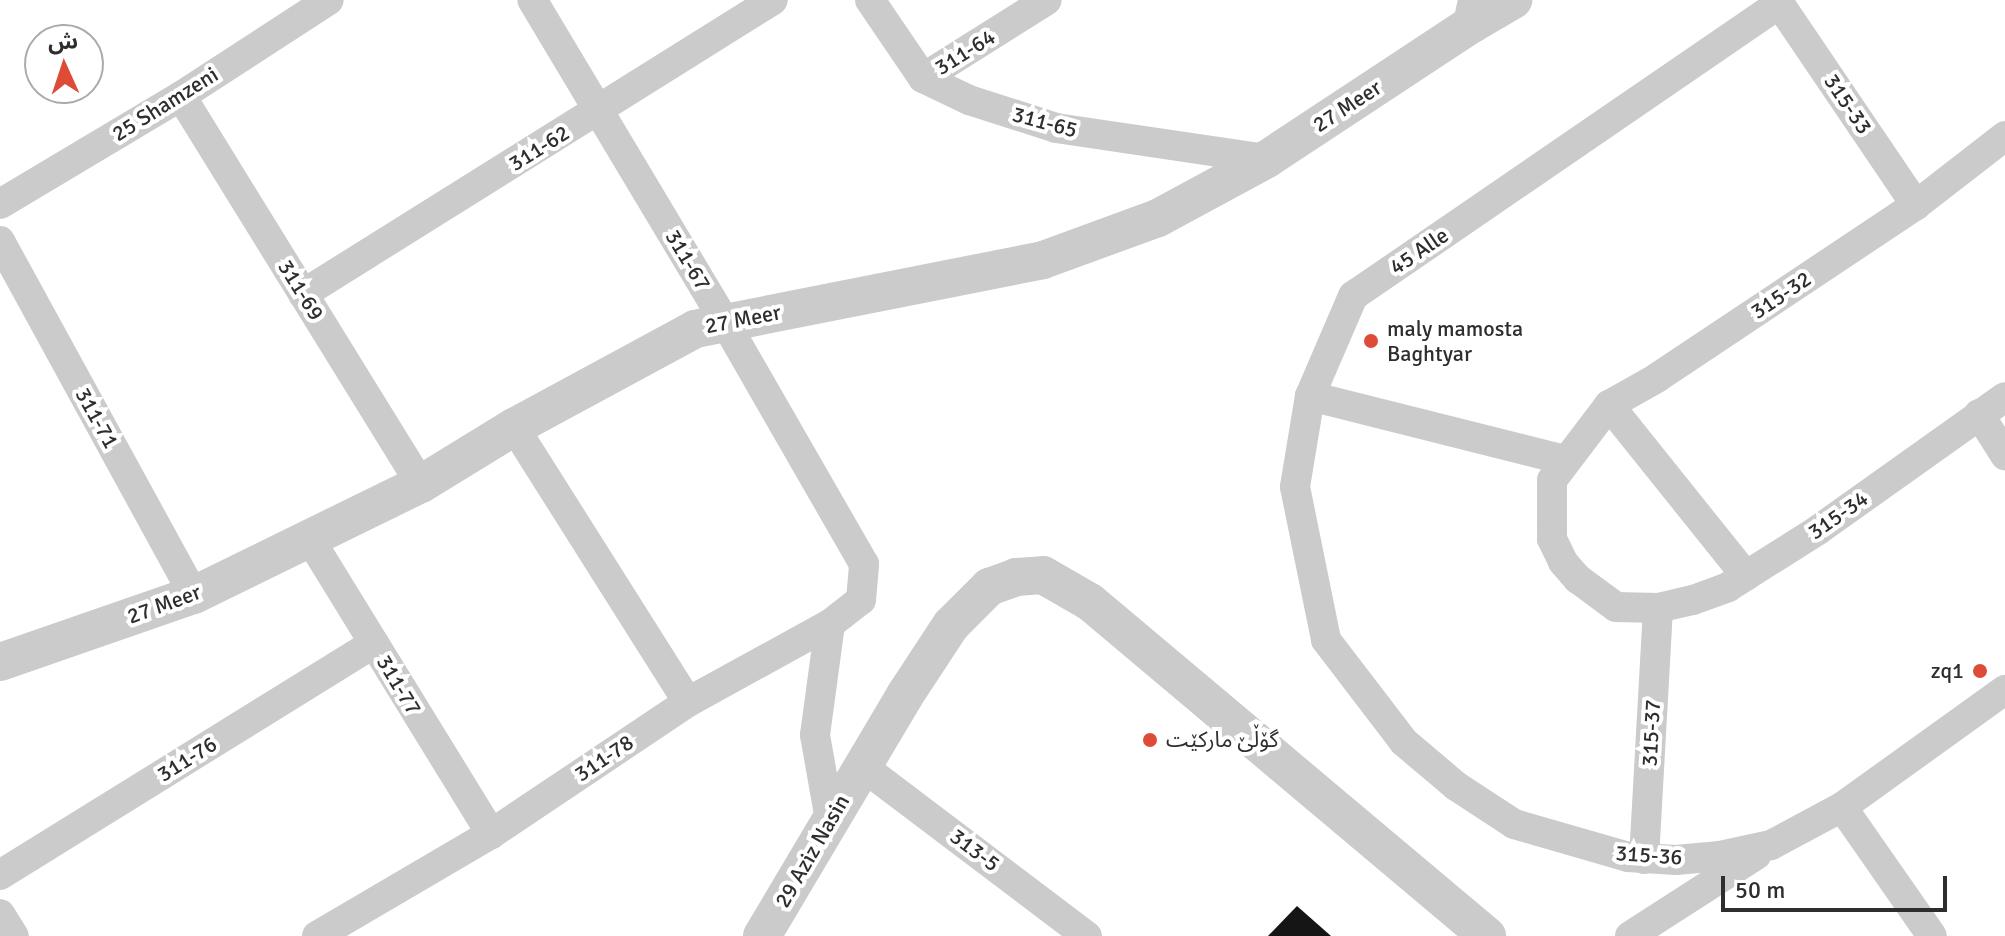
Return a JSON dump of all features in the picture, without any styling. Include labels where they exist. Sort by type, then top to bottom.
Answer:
[{"type":"street","name":"25 Shamzeni","points":[[0,204],[181,96],[329,0]]},
{"type":"street","name":"311-67","points":[[532,0],[725,322],[864,564]]},
{"type":"street","name":"311-62","points":[[303,294],[773,0]]},
{"type":"street","points":[[870,0],[923,78]]},
{"type":"street","name":"311-64","points":[[923,78],[1047,0]]},
{"type":"street","points":[[1475,12],[1513,0]]},
{"type":"street","name":"315-33","points":[[1778,2],[1916,205]]},
{"type":"street","name":"45 Alle","points":[[1326,640],[1295,487],[1310,396],[1353,296],[1778,2]]},
{"type":"street","name":"27 Meer","points":[[1,659],[194,595],[308,536],[421,484],[514,427],[695,329],[1043,260],[1158,218],[1267,159],[1475,12]]},
{"type":"street","name":"311-65","points":[[923,78],[969,100],[1056,128],[1267,159]]},
{"type":"street","name":"311-69","points":[[181,96],[421,484]]},
{"type":"street","name":"315-32","points":[[1658,608],[1616,607],[1598,597],[1563,562],[1552,539],[1550,509],[1552,480],[1564,460],[1609,405],[1657,378],[1916,205],[2005,136]]},
{"type":"street","name":"311-71","points":[[0,241],[194,595]]},
{"type":"street","points":[[1310,396],[1564,460]]},
{"type":"street","name":"315-34","points":[[1658,608],[1693,600],[1746,576],[1818,530],[2005,397]]},
{"type":"street","points":[[1609,405],[1746,576]]},
{"type":"street","points":[[1979,414],[2005,455]]},
{"type":"street","points":[[514,427],[688,702]]},
{"type":"street","name":"311-77","points":[[308,536],[491,834]]},
{"type":"street","name":"311-78","points":[[317,936],[491,834],[688,702],[830,624],[861,600],[864,564]]},
{"type":"street","name":"29 Aziz Nasin","points":[[762,936],[862,766],[951,625],[989,587],[1016,577],[1043,575],[1090,602],[1487,936]]},
{"type":"street","name":"315-37","points":[[1644,859],[1658,608]]},
{"type":"street","points":[[830,624],[815,735],[830,820]]},
{"type":"street","name":"315-36","points":[[1326,640],[1404,742],[1456,786],[1514,824],[1590,848],[1644,859],[1720,856],[1771,845],[1842,807],[2005,690]]},
{"type":"street","name":"311-76","points":[[0,875],[374,643]]},
{"type":"street","name":"313-5","points":[[862,766],[1070,930]]},
{"type":"street","points":[[1842,807],[1932,936]]},
{"type":"street","points":[[1630,936],[1771,845]]},
{"type":"street","points":[[0,914],[14,936]]},
{"type":"building","points":[[1297,906],[1331,936],[1268,936]]},
{"type":"place","name":"maly mamosta Baghtyar","points":[[1371,341]]},
{"type":"place","name":"zq1","points":[[1980,671]]},
{"type":"place","name":"گۆڵێ مارکێت","points":[[1150,740]]}]
